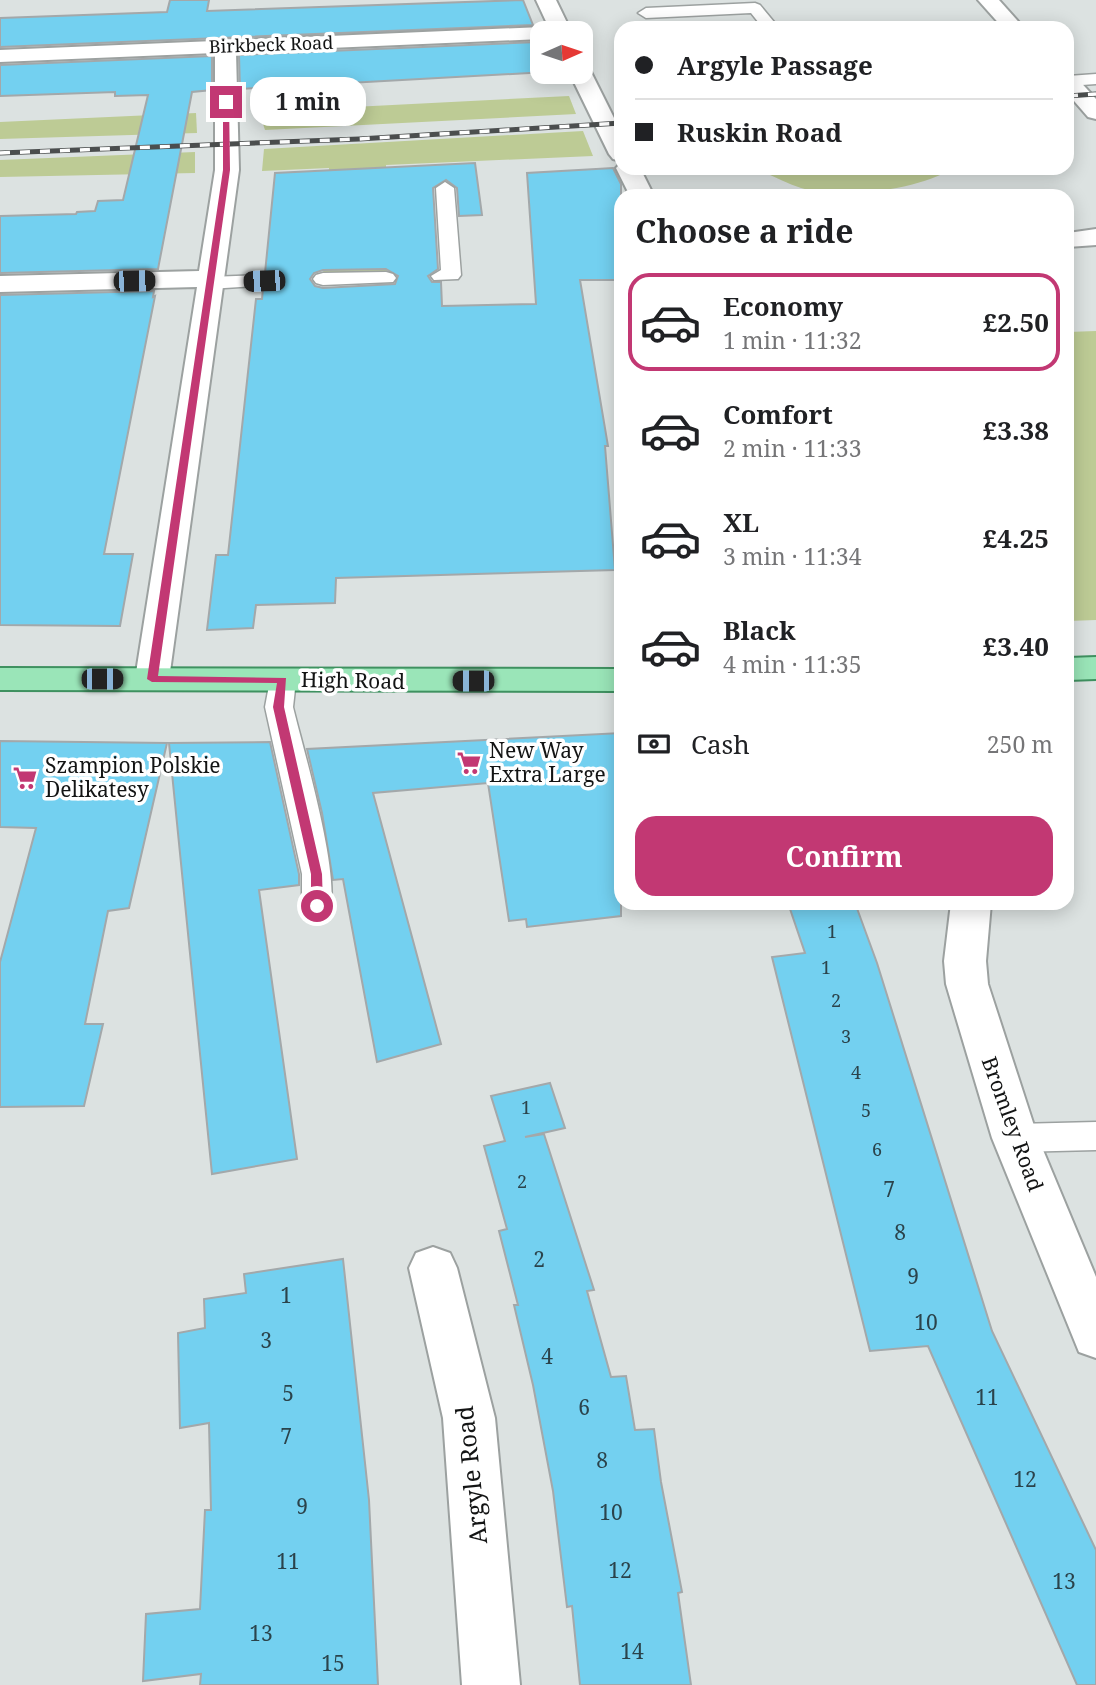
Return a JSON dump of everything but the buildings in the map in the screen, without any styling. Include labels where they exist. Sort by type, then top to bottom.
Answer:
[{"type":"main road","points":[[1074,669],[1096,668]]},
{"type":"main road","name":"High Road","points":[[0,678],[614,680]]},
{"type":"street","points":[[546,0],[556,21]]},
{"type":"street","points":[[988,0],[1008,21]]},
{"type":"street","name":"Birkbeck Road","points":[[0,56],[530,34]]},
{"type":"street","points":[[152,679],[227,170],[225,47]]},
{"type":"street","points":[[593,81],[614,136]]},
{"type":"street","points":[[1074,88],[1094,107]]},
{"type":"street","points":[[1074,239],[1096,237]]},
{"type":"street","points":[[0,284],[209,281]]},
{"type":"street","name":"Bromley Road","points":[[970,910],[965,961],[967,984],[983,1044],[1015,1139],[1096,1336]]},
{"type":"street","name":"Argyle Road","points":[[433,1268],[469,1418],[491,1685]]},
{"type":"lane","points":[[646,13],[755,8],[765,21]]},
{"type":"lane","points":[[1074,81],[1096,79]]},
{"type":"lane","points":[[441,276],[451,275],[445,188]]},
{"type":"lane","points":[[323,279],[386,278]]},
{"type":"lane","points":[[209,281],[264,281]]},
{"type":"lane","points":[[283,680],[279,707],[317,874],[317,906]]},
{"type":"lane","points":[[1015,1139],[1096,1136]]},
{"type":"green space","points":[[569,96],[576,114],[265,130],[261,118],[255,112]]},
{"type":"green space","points":[[196,113],[197,133],[0,139],[0,122]]},
{"type":"green space","points":[[583,131],[593,156],[386,165],[387,273],[323,275],[329,168],[262,171],[264,149]]},
{"type":"green space","points":[[195,152],[195,173],[0,177],[0,160]]},
{"type":"green space","points":[[770,175],[941,175],[890,189],[801,188]]},
{"type":"green space","points":[[1096,331],[1096,620],[1074,621],[1074,332]]},
{"type":"railway","points":[[1074,96],[1096,94]]},
{"type":"railway","points":[[0,153],[359,139],[614,123]]},
{"type":"place","name":"New Way Extra Large","points":[[469,763]]},
{"type":"place","name":"Szampion Polskie Delikatesy","points":[[25,778]]},
{"type":"route","points":[[226,102],[227,170],[152,679],[283,680],[279,707],[317,874],[317,906]]}]
